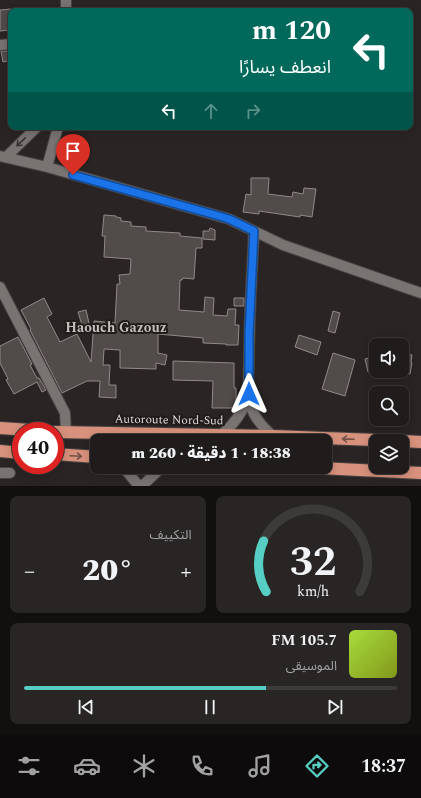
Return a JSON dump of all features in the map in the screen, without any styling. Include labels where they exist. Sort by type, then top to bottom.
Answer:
[{"type":"highway","points":[[0,428],[12,429]]},
{"type":"highway","name":"Autoroute Nord-Sud","points":[[64,432],[167,434]]},
{"type":"highway","name":"Autoroute Nord-Sud","points":[[332,438],[369,440]]},
{"type":"highway","name":"Autoroute Nord-Sud","points":[[409,441],[421,442]]},
{"type":"highway","points":[[0,451],[12,452]]},
{"type":"highway","points":[[64,455],[90,456]]},
{"type":"highway","points":[[332,469],[421,473]]},
{"type":"street","points":[[3,156],[33,130]]},
{"type":"street","points":[[47,167],[57,130]]},
{"type":"street","points":[[3,156],[47,167],[229,219],[283,245],[421,293]]},
{"type":"street","points":[[254,231],[249,334],[249,394],[250,404],[256,418],[265,430],[270,434]]},
{"type":"street","points":[[0,287],[65,413],[63,422]]},
{"type":"street","points":[[222,434],[236,421],[246,404],[249,394]]},
{"type":"street","points":[[128,474],[139,486]]},
{"type":"street","points":[[142,486],[155,474]]},
{"type":"building","points":[[8,9],[8,30],[0,31],[0,10]]},
{"type":"building","points":[[1,51],[8,51],[8,61],[3,62]]},
{"type":"building","points":[[251,178],[269,178],[268,194],[292,197],[293,192],[303,194],[304,188],[316,189],[312,217],[300,215],[300,217],[259,211],[259,214],[243,212],[246,194],[251,195]]},
{"type":"building","points":[[104,215],[116,216],[121,218],[121,221],[131,222],[131,226],[146,227],[146,231],[180,233],[180,236],[202,238],[202,248],[196,248],[194,279],[183,278],[180,280],[179,310],[204,312],[205,297],[214,298],[213,315],[227,316],[228,309],[236,309],[235,325],[239,325],[238,345],[203,343],[203,338],[158,334],[158,353],[167,355],[165,365],[156,363],[156,369],[120,368],[120,350],[104,349],[103,365],[110,365],[109,385],[116,385],[116,398],[99,397],[100,381],[87,381],[62,393],[21,310],[44,298],[52,314],[47,317],[60,342],[77,334],[91,362],[94,321],[115,323],[117,284],[120,284],[119,275],[130,274],[131,259],[104,257],[105,236],[102,236]]},
{"type":"building","points":[[210,228],[215,230],[215,240],[203,239],[203,231],[209,231]]},
{"type":"building","points":[[234,298],[244,298],[244,306],[234,306]]},
{"type":"building","points":[[86,310],[89,323],[82,325],[78,312]]},
{"type":"building","points":[[333,311],[340,313],[335,333],[328,331]]},
{"type":"building","points":[[299,335],[321,342],[317,355],[295,347]]},
{"type":"building","points":[[18,337],[32,364],[30,365],[46,390],[42,392],[37,382],[14,394],[6,380],[8,379],[0,363],[0,346]]},
{"type":"building","points":[[333,353],[355,360],[345,396],[322,389]]},
{"type":"building","points":[[409,354],[412,355],[409,374]]},
{"type":"building","points":[[369,358],[369,372],[368,372],[365,359]]},
{"type":"building","points":[[173,361],[234,363],[236,408],[212,408],[213,381],[173,380]]},
{"type":"district","name":"Haouch Gazouz","points":[[116,327]]},
{"type":"route","points":[[73,175],[229,219],[254,231],[249,334],[249,394]]}]
